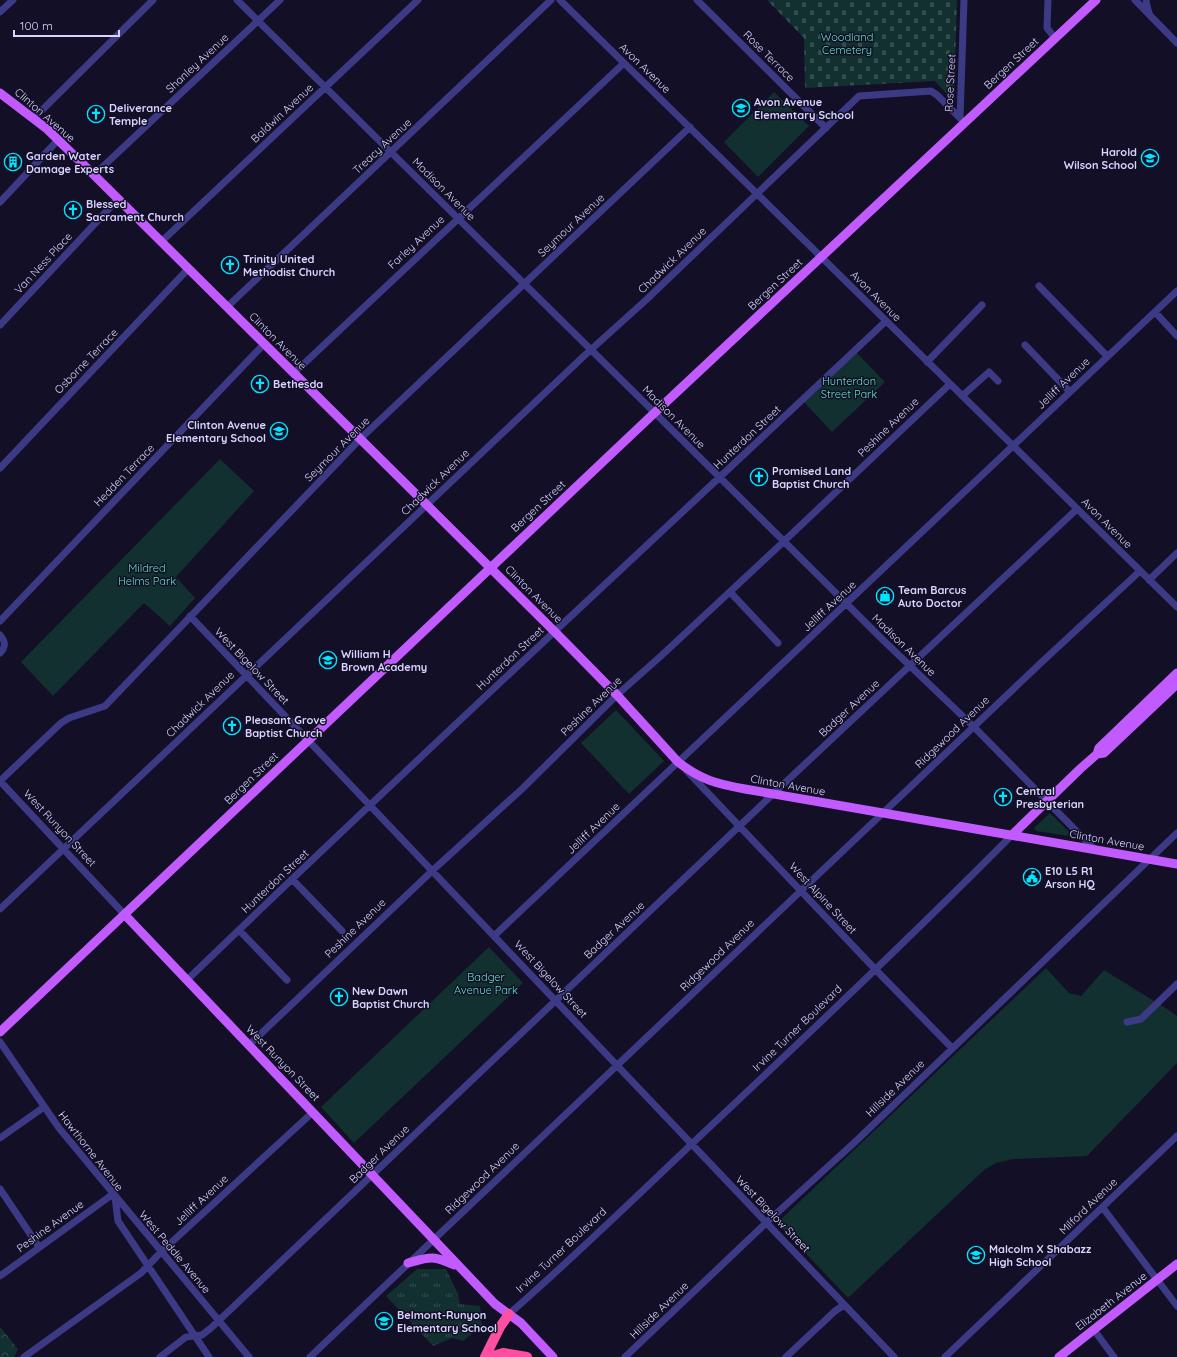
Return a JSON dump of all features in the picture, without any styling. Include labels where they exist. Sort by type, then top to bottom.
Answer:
[{"type":"highway","points":[[485,1357],[500,1327],[509,1314]]},
{"type":"highway","points":[[490,1357],[503,1354],[527,1357]]},
{"type":"main road","name":"Bergen Street","points":[[0,1032],[655,412],[821,257],[962,120],[1056,38],[1096,0]]},
{"type":"main road","name":"Clinton Avenue","points":[[0,92],[34,118],[94,175],[554,631],[617,695],[678,762],[689,770],[712,782],[773,794],[1177,864]]},
{"type":"main road","name":"Irvine Turner Boulevard","points":[[1012,835],[1097,754],[1099,748],[1177,673]]},
{"type":"main road","name":"Irvine Turner Boulevard","points":[[1097,754],[1104,753],[1177,684]]},
{"type":"main road","name":"West Runyon Street","points":[[125,914],[459,1267],[495,1304],[525,1327],[553,1357]]},
{"type":"main road","points":[[408,1263],[433,1257],[440,1258],[459,1267]]},
{"type":"main road","name":"Elizabeth Avenue","points":[[1059,1357],[1177,1264]]},
{"type":"street","points":[[0,12],[12,0]]},
{"type":"street","points":[[34,118],[153,0]]},
{"type":"street","name":"Madison Avenue","points":[[237,0],[655,412],[784,542],[974,727],[1095,850]]},
{"type":"street","name":"Shanley Avenue","points":[[94,175],[280,0]]},
{"type":"street","name":"Baldwin Avenue","points":[[162,242],[418,0]]},
{"type":"street","name":"Treacy Avenue","points":[[227,307],[551,0]]},
{"type":"street","name":"Avon Avenue","points":[[560,0],[1177,608]]},
{"type":"street","name":"Rose Terrace","points":[[697,0],[826,128]]},
{"type":"street","name":"Rose Street","points":[[962,120],[964,0]]},
{"type":"street","points":[[1048,0],[1047,28],[1056,38]]},
{"type":"street","points":[[1135,0],[1177,43]]},
{"type":"street","points":[[1146,0],[1146,6],[1150,14]]},
{"type":"street","name":"Farley Avenue","points":[[294,373],[624,63]]},
{"type":"street","name":"Rose Street","points":[[896,94],[931,91],[962,120]]},
{"type":"street","name":"Chadwick Avenue","points":[[0,909],[246,675],[646,300],[859,96],[896,94]]},
{"type":"street","name":"Seymour Avenue","points":[[0,781],[61,723],[69,718],[105,706],[360,439],[690,127]]},
{"type":"street","points":[[0,202],[58,140]]},
{"type":"street","name":"Van Ness Place","points":[[0,325],[118,199]]},
{"type":"street","name":"Osborne Terrace","points":[[0,468],[188,269]]},
{"type":"street","points":[[1039,286],[1107,356]]},
{"type":"street","name":"Jelliff Avenue","points":[[495,935],[1177,291]]},
{"type":"street","points":[[927,362],[982,305]]},
{"type":"street","points":[[1155,312],[1177,336]]},
{"type":"street","name":"Hunterdon Street","points":[[187,980],[554,631],[720,478],[886,321]]},
{"type":"street","name":"Hedden Terrace","points":[[0,621],[264,344]]},
{"type":"street","points":[[1025,345],[1070,392]]},
{"type":"street","points":[[962,396],[989,372],[998,381]]},
{"type":"street","name":"Peshine Avenue","points":[[249,1045],[432,871],[523,788],[617,695],[784,542],[950,384]]},
{"type":"street","name":"Badger Avenue","points":[[160,1357],[186,1337],[202,1335],[205,1333],[740,827],[773,794],[1077,509]]},
{"type":"street","points":[[1149,580],[1177,553]]},
{"type":"street","name":"Ridgewood Avenue","points":[[310,1357],[1044,659],[1140,571]]},
{"type":"street","points":[[730,592],[778,643]]},
{"type":"street","name":"West Bigelow Street","points":[[190,616],[432,871],[495,935],[894,1357]]},
{"type":"street","points":[[0,635],[5,645],[4,649],[0,653]]},
{"type":"street","name":"West Alpine Street","points":[[678,762],[801,890],[875,970],[952,1048]]},
{"type":"street","name":"West Runyon Street","points":[[0,781],[63,850],[125,914]]},
{"type":"street","name":"Hillside Avenue","points":[[625,1357],[767,1222],[855,1142],[1177,833]]},
{"type":"street","name":"Irvine Turner Boulevard","points":[[509,1314],[548,1280],[875,970],[1012,835]]},
{"type":"street","points":[[292,879],[342,931]]},
{"type":"street","points":[[239,930],[287,980]]},
{"type":"street","points":[[1127,1022],[1141,1019],[1177,984]]},
{"type":"street","name":"Hawthorne Avenue","points":[[0,1042],[59,1128],[114,1195],[118,1221],[209,1357]]},
{"type":"street","points":[[0,1138],[44,1107]]},
{"type":"street","name":"Jelliff Avenue","points":[[24,1357],[141,1272],[313,1112]]},
{"type":"street","name":"Milford Avenue","points":[[945,1357],[1177,1136]]},
{"type":"street","points":[[0,1189],[38,1247]]},
{"type":"street","name":"Peshine Avenue","points":[[0,1276],[38,1247],[114,1195]]},
{"type":"street","name":"West Peddie Avenue","points":[[114,1195],[249,1357]]},
{"type":"street","points":[[1102,1208],[1177,1306]]},
{"type":"street","points":[[786,1357],[835,1311],[844,1305]]},
{"type":"street","points":[[1094,1330],[1114,1357]]},
{"type":"green space","name":"Woodland Cemetery","points":[[767,0],[957,0],[954,98],[951,99],[935,81],[805,88],[804,38]]},
{"type":"green space","points":[[774,92],[809,126],[758,177],[724,142]]},
{"type":"green space","name":"Hunterdon Street Park","points":[[856,352],[885,382],[832,432],[804,402]]},
{"type":"green space","name":"Mildred Helms Park","points":[[220,459],[254,491],[176,577],[195,598],[170,626],[144,603],[53,696],[21,662]]},
{"type":"green space","points":[[616,710],[664,761],[629,794],[581,743]]},
{"type":"green space","points":[[1050,813],[1069,832],[1068,836],[1037,831],[1034,829]]},
{"type":"green space","name":"Badger Avenue Park","points":[[489,947],[523,983],[354,1143],[321,1107]]},
{"type":"green space","points":[[1046,968],[1069,993],[1081,996],[1104,970],[1177,1016],[1177,1063],[1087,1156],[1013,1159],[996,1163],[984,1170],[848,1298],[777,1223]]},
{"type":"green space","points":[[417,1269],[446,1269],[458,1294],[460,1304],[480,1306],[482,1325],[463,1341],[452,1338],[433,1346],[386,1296]]},
{"type":"green space","points":[[0,1327],[18,1349],[14,1357],[0,1357]]},
{"type":"place","name":"Avon Avenue Elementary School","points":[[741,108]]},
{"type":"place","name":"Deliverance Temple","points":[[96,114]]},
{"type":"place","name":"Harold Wilson School","points":[[1150,158]]},
{"type":"place","name":"Garden Water Damage Experts","points":[[13,162]]},
{"type":"place","name":"Blessed Sacrament Church","points":[[73,210]]},
{"type":"place","name":"Trinity United Methodist Church","points":[[230,265]]},
{"type":"place","name":"Bethesda","points":[[260,384]]},
{"type":"place","name":"Clinton Avenue Elementary School","points":[[279,431]]},
{"type":"place","name":"Promised Land Baptist Church","points":[[759,477]]},
{"type":"place","name":"Team Barcus Auto Doctor","points":[[885,596]]},
{"type":"place","name":"William H Brown Academy","points":[[328,660]]},
{"type":"place","name":"Pleasant Grove Baptist Church","points":[[232,726]]},
{"type":"place","name":"Central Presbyterian","points":[[1003,797]]},
{"type":"place","name":"E10 L5 R1 Arson HQ","points":[[1032,877]]},
{"type":"place","name":"New Dawn Baptist Church","points":[[339,997]]},
{"type":"place","name":"Malcolm X Shabazz High School","points":[[976,1255]]},
{"type":"place","name":"Belmont-Runyon Elementary School","points":[[384,1321]]}]
